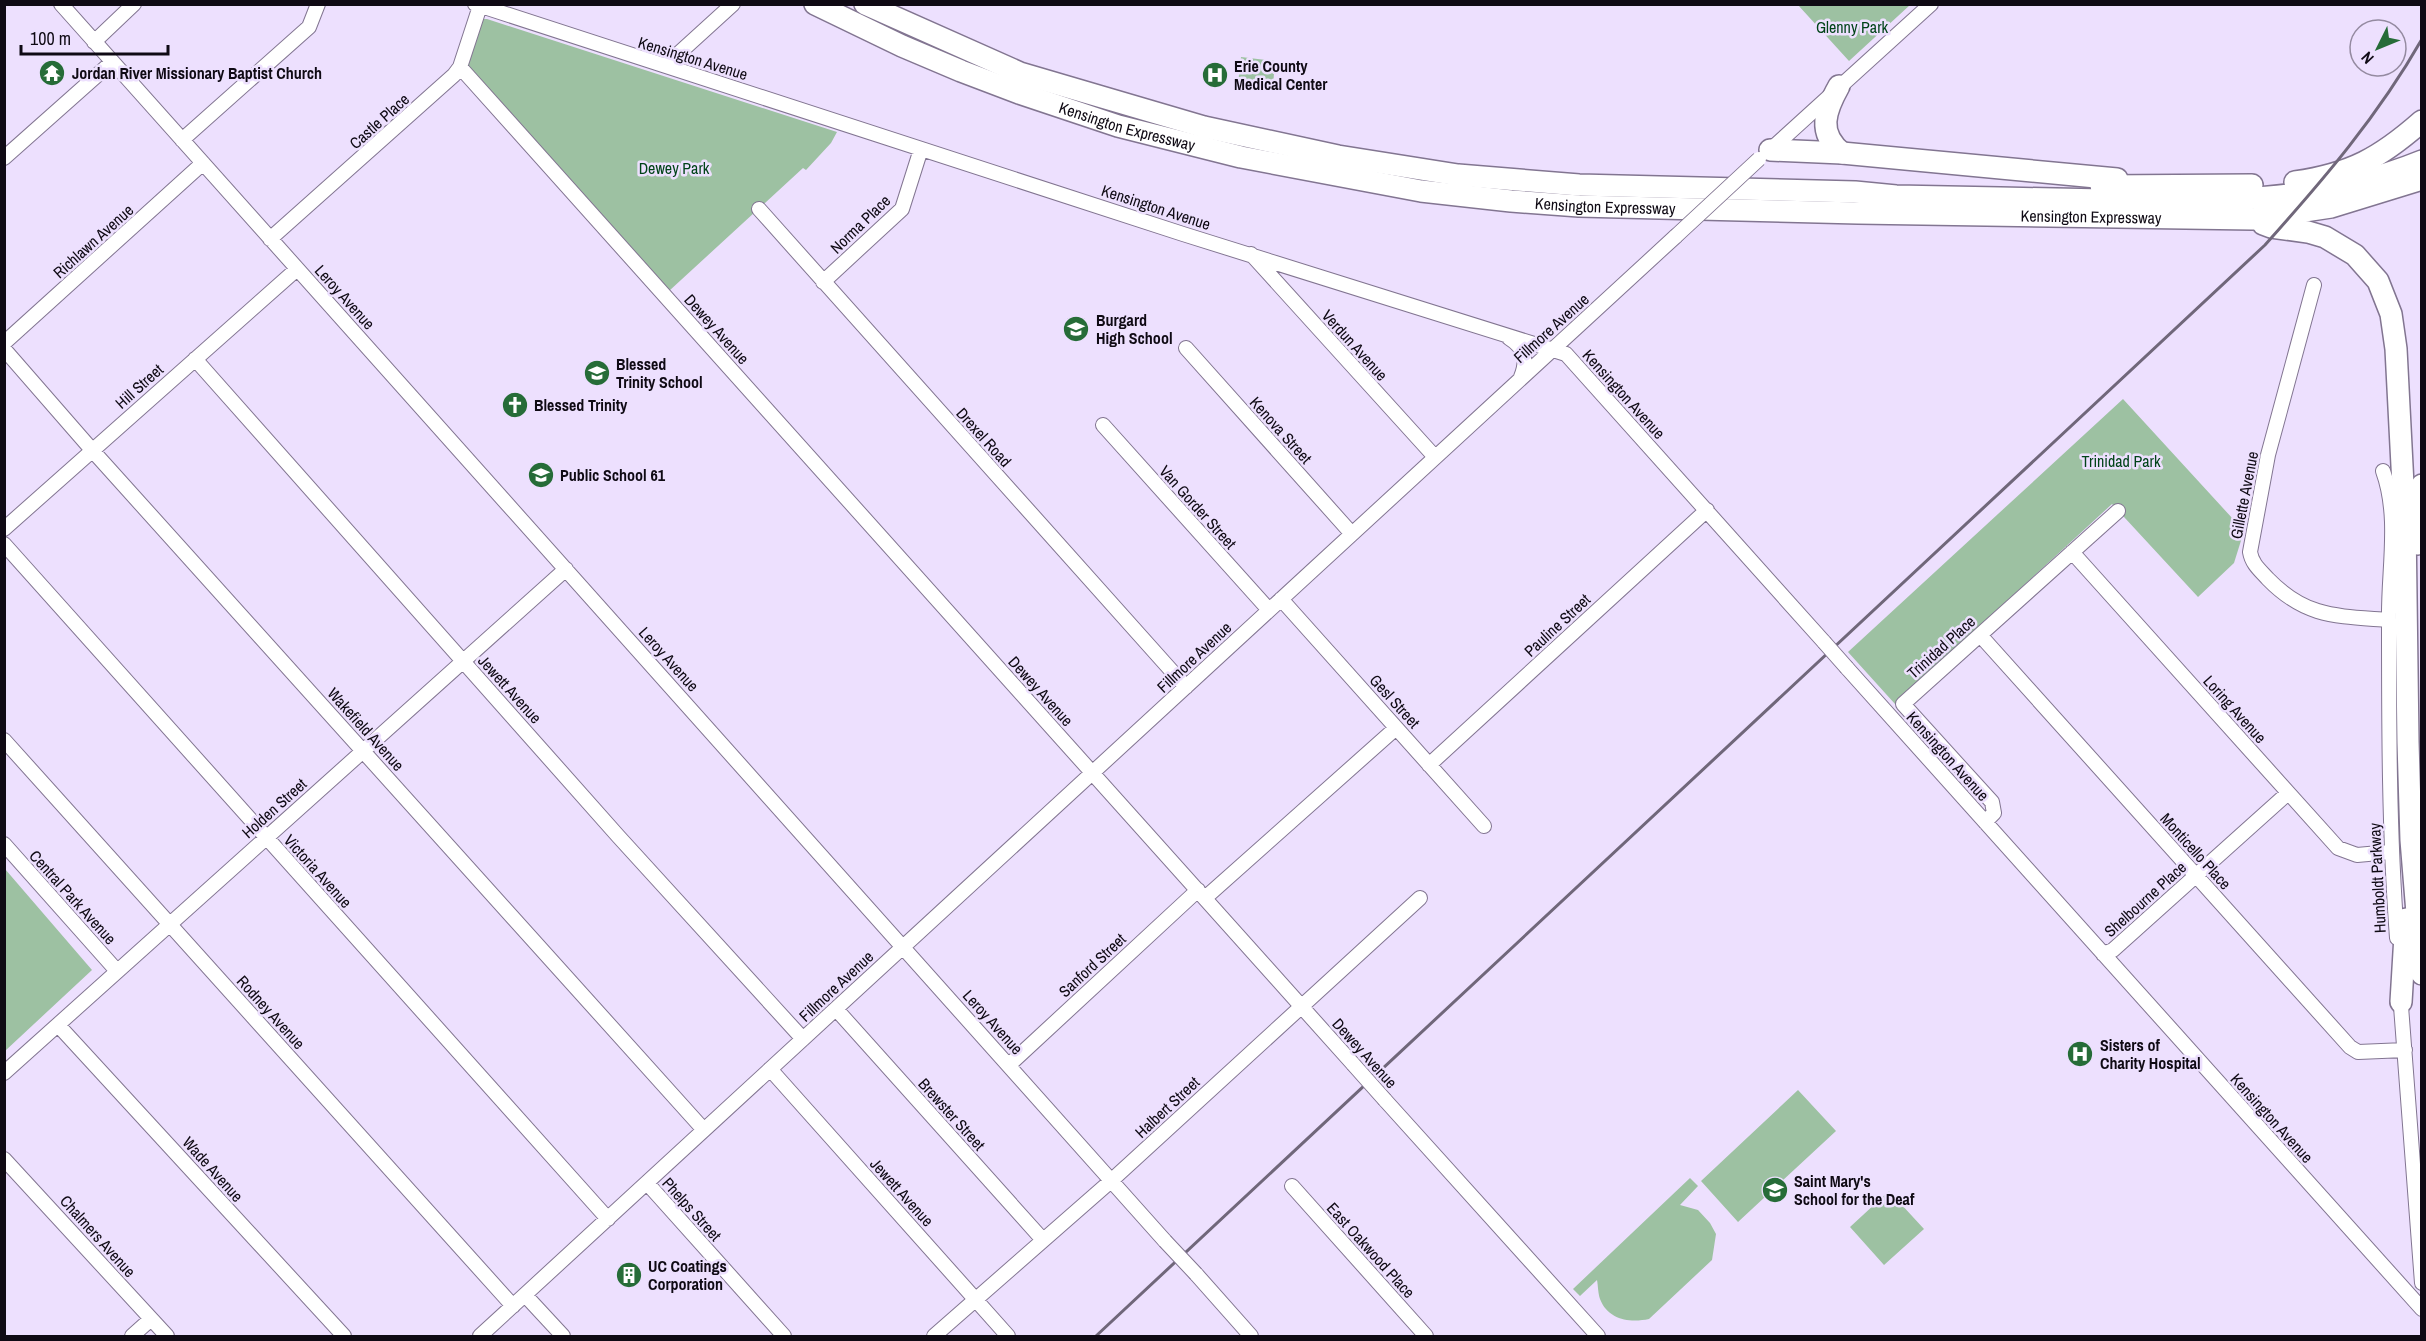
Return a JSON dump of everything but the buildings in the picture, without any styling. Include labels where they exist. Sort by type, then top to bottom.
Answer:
[{"type":"highway","name":"Kensington Expressway","points":[[865,4],[1020,73],[1204,127],[1338,156],[1458,175],[1579,185],[1855,192],[1896,196],[2167,201],[2260,200],[2331,190],[2366,181],[2421,161]]},
{"type":"highway","name":"Kensington Expressway","points":[[815,5],[961,71],[1118,126],[1241,157],[1421,191],[1579,206],[2063,218],[2253,219],[2331,207],[2421,179]]},
{"type":"highway","points":[[1839,86],[1829,104],[1826,126],[1830,141],[1842,153]]},
{"type":"highway","points":[[1855,192],[1896,187],[2229,187],[2311,179],[2350,169],[2376,157],[2396,144],[2421,121]]},
{"type":"highway","points":[[1765,155],[1842,153],[2082,177],[2140,180],[2159,186]]},
{"type":"highway","points":[[2253,219],[2271,227],[2308,232],[2341,245],[2367,267],[2386,297],[2391,314],[2396,349],[2398,618],[2408,742],[2421,974]]},
{"type":"highway","points":[[2398,618],[2414,600],[2421,485]]},
{"type":"highway","points":[[2401,1002],[2412,840]]},
{"type":"street","name":"Leroy Avenue","points":[[61,4],[1251,1336]]},
{"type":"street","points":[[94,42],[134,4]]},
{"type":"street","points":[[182,140],[309,27],[313,22],[318,4]]},
{"type":"street","points":[[666,65],[733,4]]},
{"type":"street","name":"Fillmore Avenue","points":[[480,1336],[1552,349],[1931,4]]},
{"type":"street","name":"Kensington Avenue","points":[[478,5],[921,149],[1566,354],[2421,1309]]},
{"type":"street","name":"Castle Place","points":[[270,239],[440,89],[460,67],[478,5]]},
{"type":"street","points":[[4,158],[112,62]]},
{"type":"street","name":"Dewey Avenue","points":[[460,67],[1598,1336]]},
{"type":"street","name":"Norma Place","points":[[823,282],[902,209],[921,149]]},
{"type":"street","name":"Richlawn Avenue","points":[[4,343],[203,163]]},
{"type":"street","name":"Drexel Road","points":[[759,209],[1186,687]]},
{"type":"street","name":"Verdun Avenue","points":[[1251,254],[1435,457]]},
{"type":"street","name":"Hill Street","points":[[4,529],[297,269]]},
{"type":"street","name":"Gillette Avenue","points":[[2314,285],[2268,455],[2250,552],[2252,559],[2274,585],[2299,605],[2328,614],[2398,618]]},
{"type":"street","points":[[1501,333],[1519,344],[1525,355],[1526,366],[1520,379]]},
{"type":"street","name":"Kenova Street","points":[[1186,348],[1352,534]]},
{"type":"street","name":"Wakefield Avenue","points":[[4,349],[92,450],[704,1130]]},
{"type":"street","name":"Jewett Avenue","points":[[195,358],[803,1040]]},
{"type":"street","name":"Van Gorder Street","points":[[1102,425],[1269,610]]},
{"type":"street","name":"Humboldt Parkway","points":[[2384,471],[2393,533],[2398,618],[2390,852],[2421,1284]]},
{"type":"street","name":"Pauline Street","points":[[1429,765],[1707,510]]},
{"type":"street","name":"Trinidad Place","points":[[1985,822],[1994,813],[1992,802],[1903,704],[2118,511]]},
{"type":"street","name":"Victoria Avenue","points":[[4,544],[608,1219]]},
{"type":"street","name":"Loring Avenue","points":[[2072,552],[2338,848],[2357,855],[2390,852]]},
{"type":"street","name":"Holden Street","points":[[4,1073],[566,569]]},
{"type":"street","name":"Gesl Street","points":[[1281,599],[1484,826]]},
{"type":"street","name":"Monticello Place","points":[[1980,635],[2353,1049],[2361,1052],[2405,1050]]},
{"type":"street","name":"Sanford Street","points":[[1009,1065],[1201,894],[1396,728]]},
{"type":"street","name":"Rodney Avenue","points":[[4,740],[513,1306]]},
{"type":"street","name":"Shelbourne Place","points":[[2103,954],[2113,950],[2288,793]]},
{"type":"street","name":"Central Park Avenue","points":[[4,844],[117,971]]},
{"type":"street","name":"Halbert Street","points":[[934,1336],[1112,1180],[1420,898]]},
{"type":"street","name":"Brewster Street","points":[[836,1009],[1043,1240]]},
{"type":"street","name":"Wade Avenue","points":[[58,1025],[344,1336]]},
{"type":"street","name":"Jewett Avenue","points":[[770,1069],[1008,1336]]},
{"type":"street","name":"Chalmers Avenue","points":[[4,1159],[167,1336]]},
{"type":"street","name":"Phelps Street","points":[[647,1183],[784,1336]]},
{"type":"street","name":"East Oakwood Place","points":[[1292,1186],[1426,1336]]},
{"type":"street","points":[[525,1295],[563,1336]]},
{"type":"street","points":[[132,1336],[151,1319]]},
{"type":"green space","name":"Glenny Park","points":[[1798,5],[1910,5],[1849,61]]},
{"type":"green space","name":"Dewey Park","points":[[483,19],[837,132],[831,143],[806,170],[803,168],[669,291],[468,66],[467,62]]},
{"type":"green space","points":[[1241,57],[1275,61],[1273,86],[1238,83]]},
{"type":"green space","name":"Trinidad Park","points":[[2123,399],[2244,531],[2234,563],[2198,597],[2112,504],[1895,704],[1848,652]]},
{"type":"green space","points":[[5,869],[92,970],[4,1051]]},
{"type":"green space","points":[[1798,1090],[1836,1131],[1738,1222],[1701,1181]]},
{"type":"green space","points":[[1690,1178],[1698,1186],[1680,1205],[1698,1210],[1710,1223],[1716,1234],[1712,1260],[1649,1319],[1627,1320],[1608,1312],[1600,1299],[1597,1280],[1580,1296],[1573,1289]]},
{"type":"green space","points":[[1889,1191],[1924,1229],[1884,1265],[1850,1227]]},
{"type":"railway","points":[[1096,1336],[2265,245],[2369,121],[2422,39]]},
{"type":"place","name":"Jordan River Missionary Baptist Church","points":[[52,73]]},
{"type":"place","name":"Erie County Medical Center","points":[[1215,75]]},
{"type":"place","name":"Burgard High School","points":[[1076,329]]},
{"type":"place","name":"Blessed Trinity School","points":[[597,373]]},
{"type":"place","name":"Blessed Trinity","points":[[515,405]]},
{"type":"place","name":"Public School 61","points":[[541,475]]},
{"type":"place","name":"Sisters of Charity Hospital","points":[[2080,1054]]},
{"type":"place","name":"Saint Mary's School for the Deaf","points":[[1775,1190]]},
{"type":"place","name":"UC Coatings Corporation","points":[[629,1275]]}]
